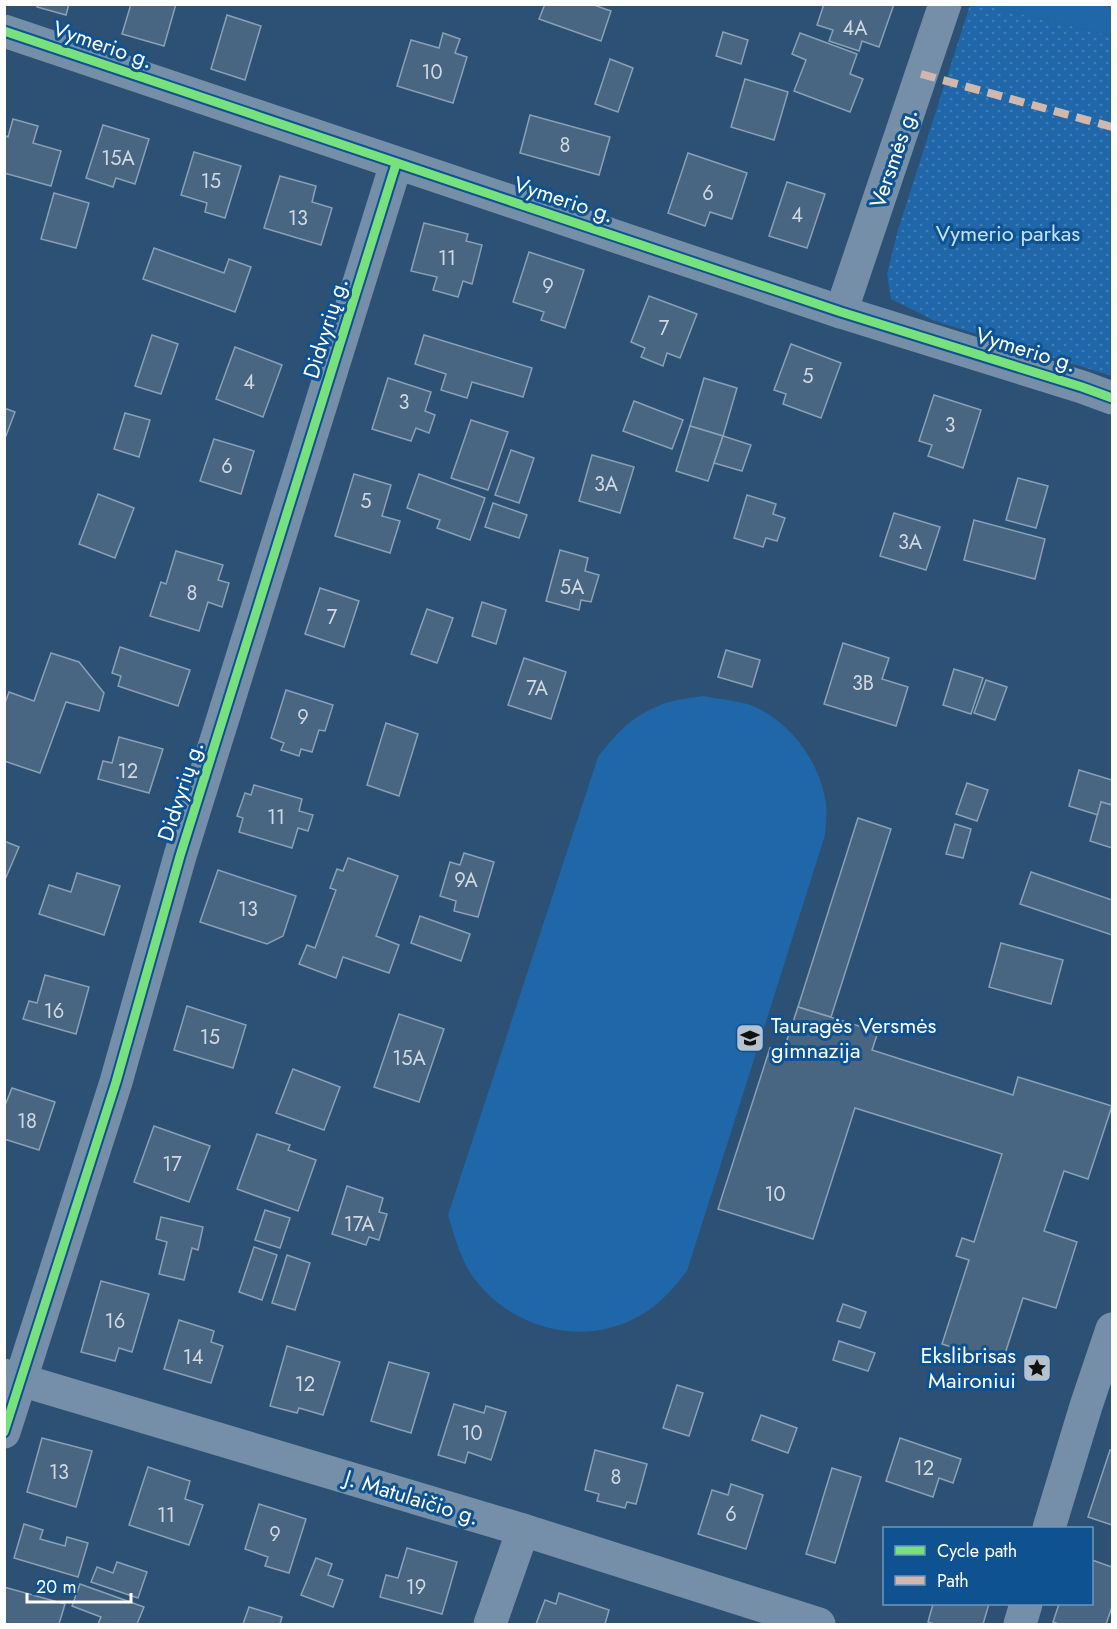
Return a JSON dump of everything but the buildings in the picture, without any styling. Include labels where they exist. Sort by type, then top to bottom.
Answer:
[{"type":"street","name":"Versmės g.","points":[[841,312],[945,4]]},
{"type":"street","name":"Vymerio g.","points":[[4,31],[841,312],[1113,398]]},
{"type":"street","name":"Didvyrių g.","points":[[4,1432],[13,1377],[116,1082],[180,856],[396,164]]},
{"type":"street","points":[[1049,1527],[1086,1406],[1113,1329]]},
{"type":"street","name":"J. Matulaičio g.","points":[[13,1377],[523,1530],[819,1624]]},
{"type":"street","points":[[490,1624],[523,1530]]},
{"type":"street","points":[[1020,1624],[1026,1605]]},
{"type":"green space","name":"Vymerio parkas","points":[[970,5],[983,5],[1112,36],[1112,376],[935,321],[891,299],[887,274],[898,230]]},
{"type":"green space","points":[[983,5],[1112,5],[1112,36]]},
{"type":"green space","points":[[703,696],[753,706],[780,722],[791,733],[810,759],[823,788],[826,807],[825,835],[687,1271],[654,1306],[619,1325],[595,1331],[548,1328],[526,1320],[505,1308],[487,1293],[467,1267],[448,1215],[598,757],[620,731],[645,712],[671,702]]},
{"type":"marked path","points":[[921,74],[1112,127]]},
{"type":"cycle path","points":[[4,31],[841,312],[1112,398]]},
{"type":"cycle path","points":[[4,1432],[116,1082],[180,856],[396,164]]},
{"type":"place","name":"Tauragės Versmės gimnazija","points":[[750,1038]]},
{"type":"place","name":"Ekslibrisas Maironiui","points":[[1037,1368]]}]
